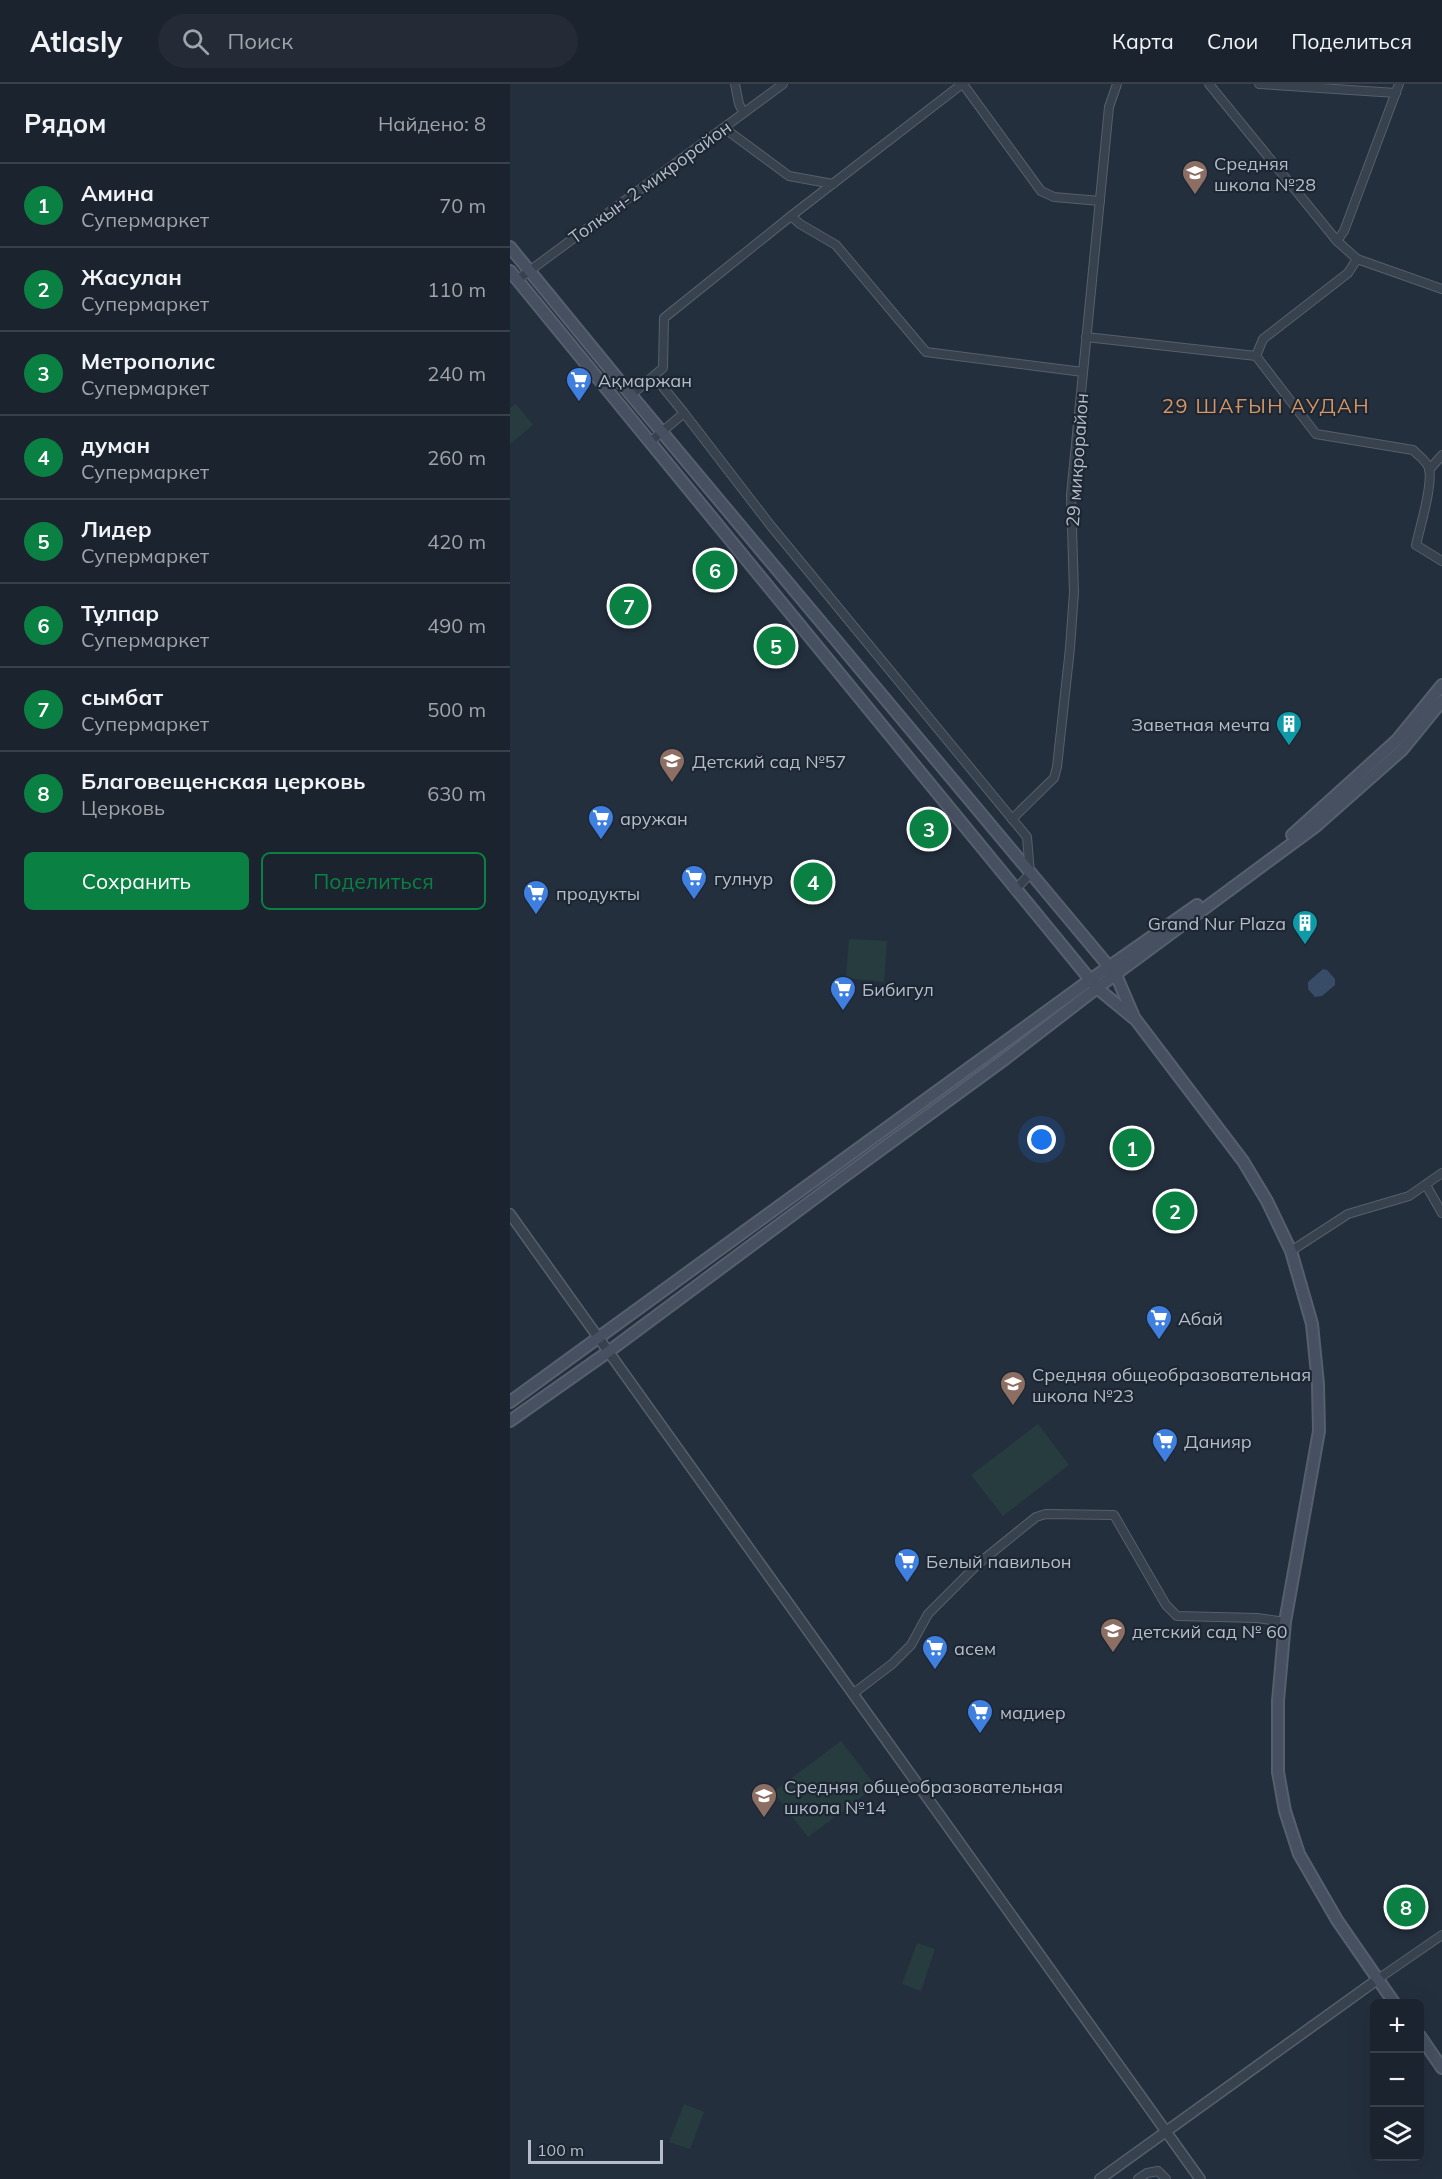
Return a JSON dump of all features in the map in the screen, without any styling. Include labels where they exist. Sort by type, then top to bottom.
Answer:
[{"type":"main road","points":[[510,247],[1112,971],[1136,1020],[1244,1161],[1267,1202],[1291,1251],[1312,1324],[1318,1383],[1319,1431],[1285,1622],[1278,1701],[1278,1772],[1285,1811],[1299,1854],[1337,1920],[1392,1999]]},
{"type":"main road","points":[[514,276],[1015,890],[1094,984],[1136,1020]]},
{"type":"main road","points":[[1275,852],[1397,740],[1442,685]]},
{"type":"main road","points":[[510,1402],[1275,852],[1316,826],[1402,750],[1442,701]]},
{"type":"main road","points":[[510,1421],[608,1352],[1024,1046],[1094,984]]},
{"type":"main road","points":[[1424,2044],[1442,2068]]},
{"type":"street","points":[[735,84],[743,112]]},
{"type":"street","name":"Толкын-2 микрорайон","points":[[514,276],[530,271],[783,84]]},
{"type":"street","points":[[631,395],[663,369],[664,318],[791,216],[963,84],[1041,191],[1054,197],[1100,201]]},
{"type":"street","name":"29 микрорайон","points":[[1012,819],[1054,778],[1057,767],[1074,592],[1071,495],[1109,107],[1117,84]]},
{"type":"street","points":[[1209,84],[1337,241],[1357,259],[1442,290]]},
{"type":"street","points":[[1259,84],[1396,93]]},
{"type":"street","points":[[1337,241],[1344,231],[1399,84]]},
{"type":"street","points":[[724,128],[789,176],[833,184]]},
{"type":"street","points":[[791,216],[800,224],[836,245],[926,352],[1083,372]]},
{"type":"street","points":[[1256,356],[1263,339],[1348,273],[1357,259]]},
{"type":"street","points":[[1086,337],[1256,356],[1316,434],[1413,450],[1425,461],[1429,470],[1429,483],[1416,545],[1442,561]]},
{"type":"street","points":[[654,376],[771,526],[1027,837],[1030,874],[1015,890]]},
{"type":"street","points":[[650,442],[684,413]]},
{"type":"street","points":[[1429,470],[1442,455]]},
{"type":"street","points":[[1291,1251],[1348,1214],[1409,1196],[1442,1173]]},
{"type":"street","points":[[1426,1185],[1442,1214]]},
{"type":"street","points":[[510,1214],[1200,2179]]},
{"type":"street","points":[[854,1693],[892,1664],[911,1645],[928,1614],[979,1563],[1036,1517],[1046,1514],[1114,1515],[1166,1605],[1176,1616],[1257,1618],[1285,1622]]},
{"type":"street","points":[[1100,2179],[1442,1935]]},
{"type":"street","points":[[1138,2179],[1147,2173],[1158,2171],[1166,2179]]},
{"type":"green space","points":[[516,404],[533,425],[510,444],[510,408]]},
{"type":"green space","points":[[849,939],[887,941],[884,982],[846,978]]},
{"type":"green space","points":[[1038,1424],[1069,1465],[1003,1516],[971,1475]]},
{"type":"green space","points":[[841,1741],[876,1786],[808,1837],[773,1792]]},
{"type":"green space","points":[[917,1943],[935,1949],[921,1991],[902,1984]]},
{"type":"green space","points":[[684,2104],[704,2112],[690,2149],[669,2142]]},
{"type":"water","points":[[1323,969],[1335,979],[1335,985],[1322,996],[1315,997],[1308,989],[1308,982]]},
{"type":"place","name":"Средняя школа №28","points":[[1195,196]]},
{"type":"place","name":"Ақмаржан","points":[[579,403]]},
{"type":"place","name":"Тұлпар","points":[[715,570]]},
{"type":"place","name":"сымбат","points":[[629,606]]},
{"type":"place","name":"Лидер","points":[[776,646]]},
{"type":"place","name":"Заветная мечта","points":[[1289,747]]},
{"type":"place","name":"Детский сад №57","points":[[672,784]]},
{"type":"place","name":"Метрополис","points":[[929,829]]},
{"type":"place","name":"аружан","points":[[601,841]]},
{"type":"place","name":"думан","points":[[813,882]]},
{"type":"place","name":"гулнур","points":[[694,901]]},
{"type":"place","name":"продукты","points":[[536,916]]},
{"type":"place","name":"Grand Nur Plaza","points":[[1305,946]]},
{"type":"place","name":"Бибигул","points":[[843,1012]]},
{"type":"place","name":"Амина","points":[[1132,1148]]},
{"type":"place","name":"Жасулан","points":[[1175,1211]]},
{"type":"place","name":"Абай","points":[[1159,1341]]},
{"type":"place","name":"Средняя общеобразовательная школа №23","points":[[1013,1407]]},
{"type":"place","name":"Данияр","points":[[1165,1464]]},
{"type":"place","name":"Белый павильон","points":[[907,1584]]},
{"type":"place","name":"детский сад № 60","points":[[1113,1654]]},
{"type":"place","name":"асем","points":[[935,1671]]},
{"type":"place","name":"мадиер","points":[[980,1735]]},
{"type":"place","name":"Cредняя общеобразовательная школа №14","points":[[764,1819]]},
{"type":"place","name":"Благовещенская церковь","points":[[1406,1907]]},
{"type":"district","name":"29 ШАҒЫН АУДАН","points":[[1266,405]]}]
